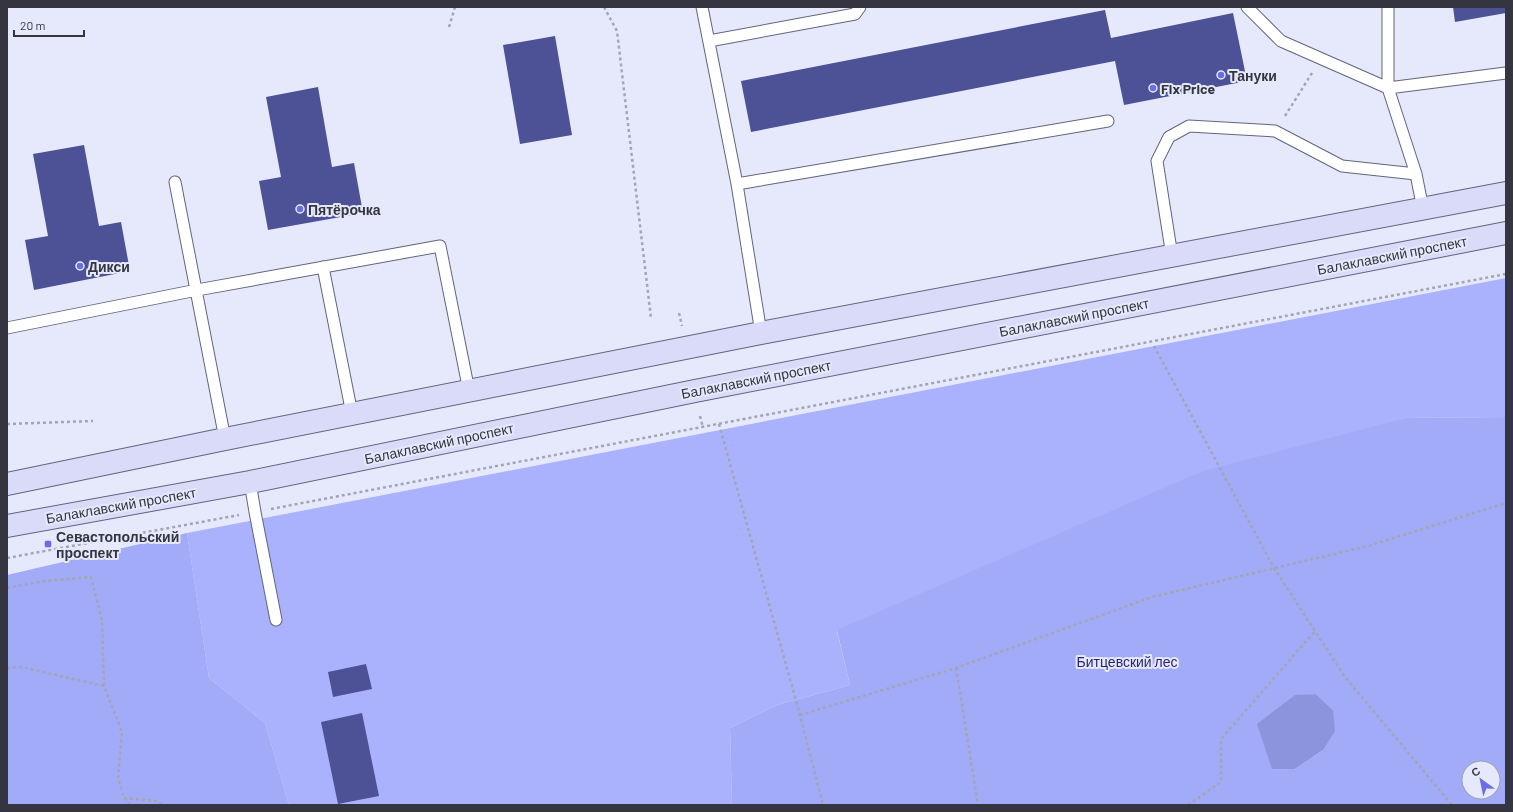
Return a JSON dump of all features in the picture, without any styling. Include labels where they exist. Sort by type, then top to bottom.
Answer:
[{"type":"main road","points":[[7,484],[225,439],[761,333],[1506,193]]},
{"type":"main road","name":"Балаклавский проспект","points":[[7,526],[250,482],[703,389],[1506,233]]},
{"type":"lane","points":[[702,7],[737,184],[761,333]]},
{"type":"lane","points":[[709,41],[855,14],[860,7]]},
{"type":"lane","points":[[1247,7],[1281,41],[1388,88],[1506,73]]},
{"type":"lane","points":[[1388,7],[1388,88],[1416,174],[1423,209]]},
{"type":"lane","points":[[737,184],[1108,121]]},
{"type":"lane","points":[[1172,256],[1157,161],[1169,137],[1189,126],[1275,131],[1342,166],[1416,174]]},
{"type":"lane","points":[[175,182],[225,439]]},
{"type":"lane","points":[[7,328],[196,290],[440,246],[469,391]]},
{"type":"lane","points":[[323,267],[352,414]]},
{"type":"lane","points":[[250,482],[276,620]]},
{"type":"path","points":[[449,27],[455,7]]},
{"type":"path","points":[[604,7],[617,31],[651,318]]},
{"type":"path","points":[[1275,131],[1320,59]]},
{"type":"path","points":[[7,558],[703,428],[1506,274]]},
{"type":"path","points":[[679,313],[683,330]]},
{"type":"path","points":[[1154,346],[1274,568],[1344,677],[1452,805]]},
{"type":"path","points":[[700,416],[703,428]]},
{"type":"path","points":[[7,424],[93,421]]},
{"type":"path","points":[[719,424],[800,715],[823,805]]},
{"type":"path","points":[[800,715],[956,668],[1152,597],[1368,546],[1506,503]]},
{"type":"path","points":[[7,588],[44,581],[91,576],[102,622],[104,686],[122,732],[118,778],[124,798],[130,805]]},
{"type":"path","points":[[1188,805],[1221,782],[1221,739],[1315,631]]},
{"type":"path","points":[[7,668],[21,667],[104,686]]},
{"type":"path","points":[[956,668],[978,805]]},
{"type":"path","points":[[124,798],[156,801],[162,805]]},
{"type":"shaded area","points":[[1506,278],[1506,417],[1406,418],[837,631],[850,685],[777,705],[730,728],[732,805],[289,805],[265,723],[209,678],[187,533]]},
{"type":"shaded area","points":[[1316,694],[1333,710],[1335,731],[1323,750],[1295,769],[1272,769],[1257,724],[1295,695]]},
{"type":"green space","name":"Битцевский лес","points":[[1506,417],[1506,805],[732,805],[730,728],[777,705],[850,685],[837,630],[1203,471],[1406,418]],"holes":[[[1316,694],[1333,710],[1323,750],[1295,769],[1273,769],[1295,696]]]},
{"type":"green space","points":[[187,533],[209,678],[265,723],[289,805],[7,805],[7,575]]},
{"type":"building","points":[[1453,7],[1506,7],[1506,13],[1455,22]]},
{"type":"building","points":[[1105,10],[1111,38],[1233,13],[1247,81],[1124,105],[1115,61],[751,132],[741,81]]},
{"type":"building","points":[[555,36],[572,135],[520,144],[503,45]]},
{"type":"building","points":[[318,87],[332,167],[354,163],[363,213],[268,230],[259,181],[281,177],[266,97]]},
{"type":"building","points":[[84,145],[99,226],[121,222],[130,271],[34,290],[25,240],[48,236],[33,154]]},
{"type":"building","points":[[366,664],[372,689],[333,697],[328,672]]},
{"type":"building","points":[[362,713],[379,796],[338,804],[321,722]]},
{"type":"place","name":"Тануки","points":[[1221,75]]},
{"type":"place","name":"Fix Price","points":[[1153,88]]},
{"type":"place","name":"Пятёрочка","points":[[300,209]]},
{"type":"place","name":"Дикси","points":[[80,266]]},
{"type":"place","name":"Севастопольский проспект","points":[[48,544]]}]
